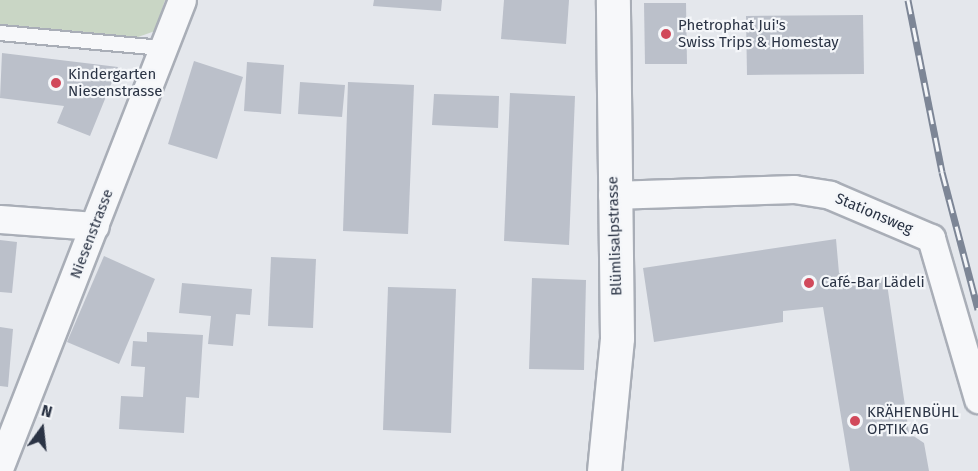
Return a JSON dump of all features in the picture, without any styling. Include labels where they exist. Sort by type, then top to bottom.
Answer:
[{"type":"street","name":"Niesenstrasse","points":[[1,460],[182,0]]},
{"type":"street","name":"Blümlisalpstrasse","points":[[604,471],[617,349],[612,195],[613,0]]},
{"type":"street","name":"Stationsweg","points":[[612,195],[794,189],[830,195],[931,238],[978,399]]},
{"type":"street","points":[[0,219],[95,226]]},
{"type":"lane","points":[[0,33],[163,48]]},
{"type":"green space","points":[[0,0],[165,0],[155,31],[138,37],[0,24]]},
{"type":"building","points":[[374,0],[442,0],[441,11],[373,6]]},
{"type":"building","points":[[504,0],[569,0],[566,44],[501,39]]},
{"type":"building","points":[[644,3],[686,3],[687,64],[645,64]]},
{"type":"building","points":[[863,15],[864,74],[747,75],[746,16]]},
{"type":"building","name":"Kindergarten Niesenstrasse","points":[[2,53],[118,67],[90,136],[57,123],[64,106],[0,98]]},
{"type":"building","points":[[194,61],[243,77],[217,159],[168,144]]},
{"type":"building","points":[[247,62],[284,65],[281,114],[244,111]]},
{"type":"building","points":[[300,82],[345,85],[342,117],[298,114]]},
{"type":"building","points":[[348,82],[414,85],[408,234],[343,231]]},
{"type":"building","points":[[510,93],[575,96],[569,245],[504,241]]},
{"type":"building","points":[[434,94],[499,96],[498,128],[432,125]]},
{"type":"building","points":[[836,239],[839,273],[850,282],[886,277],[909,433],[924,443],[929,471],[850,471],[823,307],[783,311],[783,322],[654,342],[643,268]]},
{"type":"building","points":[[0,240],[17,242],[12,293],[0,292]]},
{"type":"building","points":[[104,256],[155,279],[119,364],[67,342]]},
{"type":"building","points":[[271,257],[316,259],[313,328],[268,326]]},
{"type":"building","points":[[532,278],[586,280],[584,370],[529,369]]},
{"type":"building","points":[[182,283],[252,289],[250,315],[236,314],[233,346],[208,344],[211,316],[179,313]]},
{"type":"building","points":[[388,287],[456,289],[451,433],[383,430]]},
{"type":"building","points":[[0,327],[13,329],[8,387],[0,386]]},
{"type":"building","points":[[147,332],[203,335],[199,398],[186,397],[184,433],[119,429],[121,396],[143,397],[145,367],[131,366],[133,341],[147,342]]},
{"type":"railway","points":[[908,0],[942,172],[978,309]]},
{"type":"place","name":"Phetrophat Jui's Swiss Trips & Homestay","points":[[666,34]]},
{"type":"place","name":"Kindergarten Niesenstrasse","points":[[56,83]]},
{"type":"place","name":"Café-Bar Lädeli","points":[[809,283]]},
{"type":"place","name":"KRÄHENBÜHL OPTIK AG","points":[[855,421]]}]
